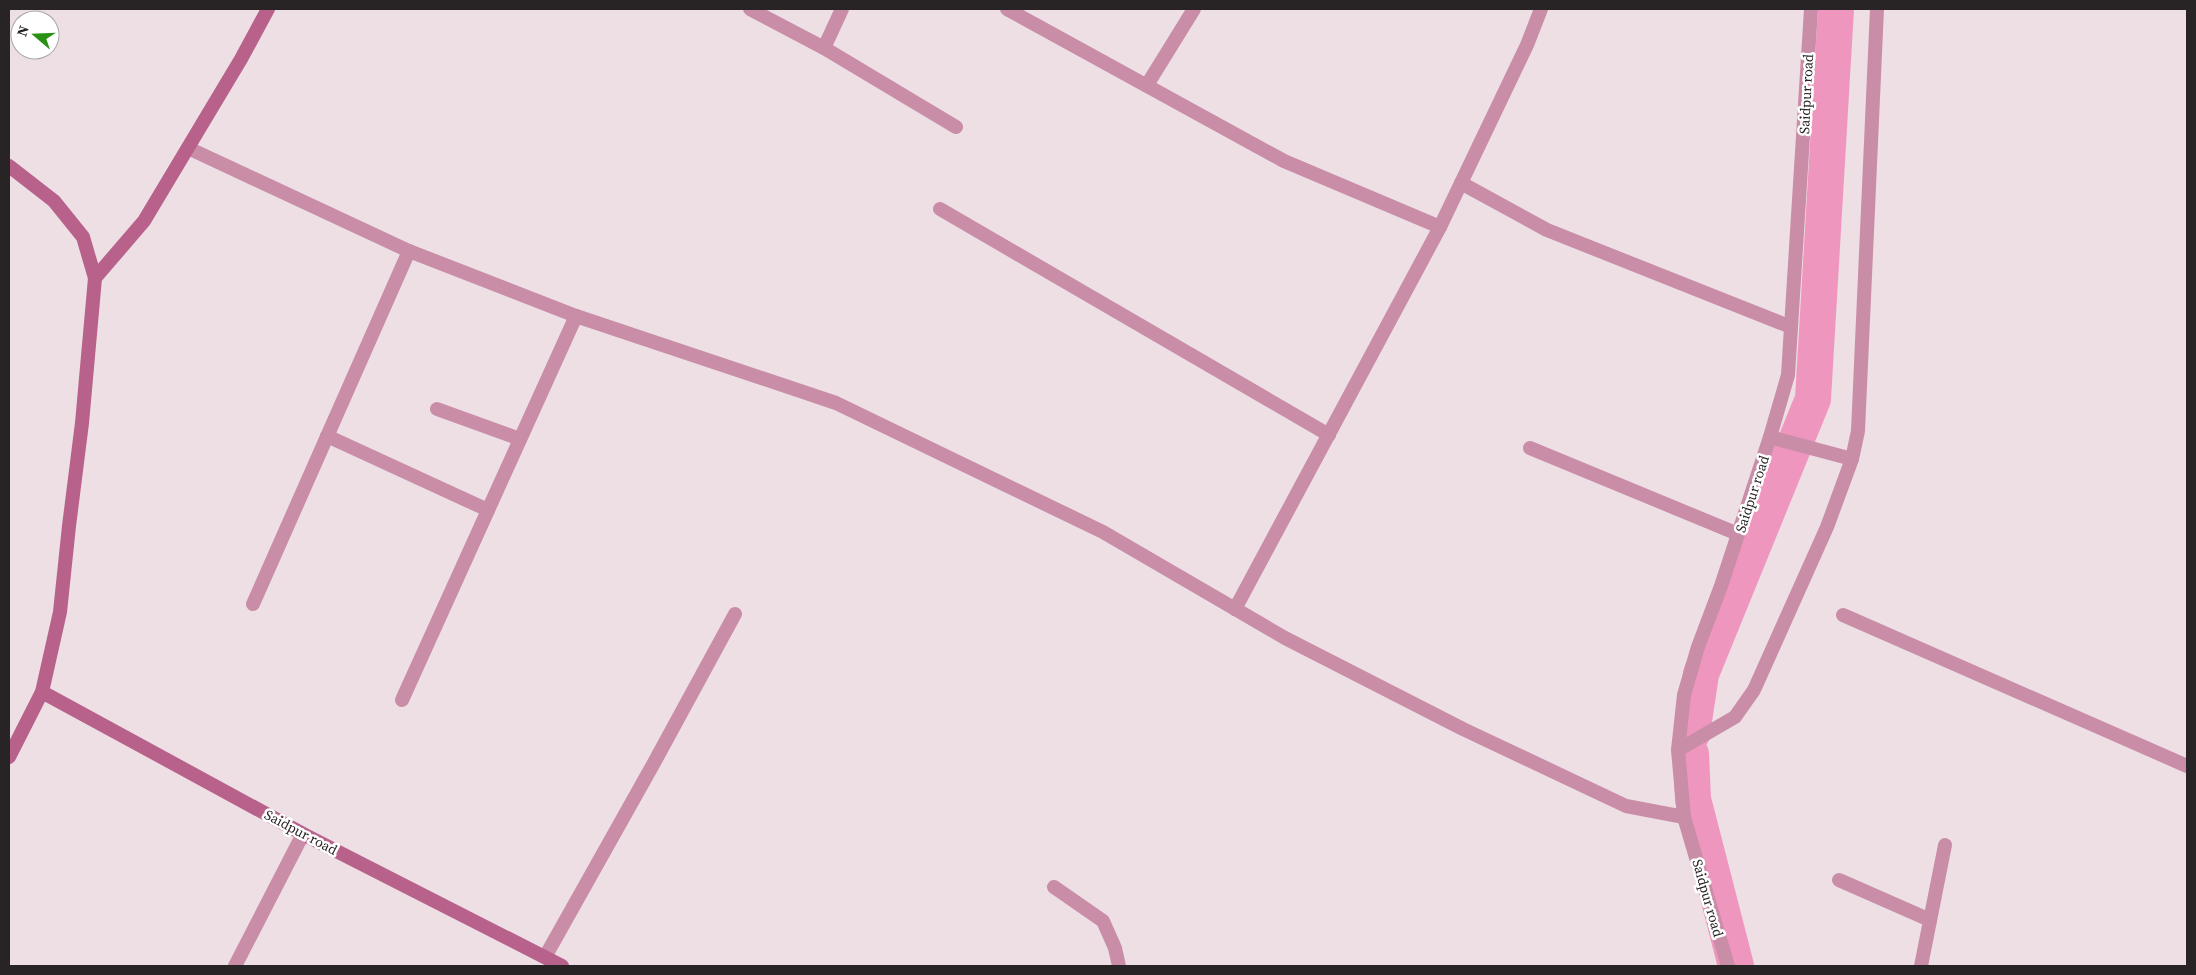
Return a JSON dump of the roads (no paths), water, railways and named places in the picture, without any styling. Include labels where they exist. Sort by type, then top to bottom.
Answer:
[{"type":"main road","points":[[95,278],[144,221],[268,9]]},
{"type":"main road","points":[[9,166],[54,201],[83,238],[95,278],[82,423],[68,526],[60,612],[42,692],[9,756]]},
{"type":"main road","name":"Saidpur road","points":[[42,692],[303,834],[562,966]]},
{"type":"street","points":[[750,9],[824,48],[956,127]]},
{"type":"street","points":[[824,48],[842,9]]},
{"type":"street","points":[[1007,9],[1284,161],[1440,227]]},
{"type":"street","points":[[1147,85],[1194,9]]},
{"type":"street","points":[[1235,609],[1440,227],[1528,45],[1541,9]]},
{"type":"street","name":"Saidpur road","points":[[1728,966],[1684,817],[1678,750],[1684,695],[1698,647],[1738,534],[1788,375],[1811,9]]},
{"type":"street","points":[[1678,750],[1735,717],[1750,697],[1827,527],[1852,460],[1858,431],[1877,9]]},
{"type":"street","points":[[188,148],[409,251],[576,316],[836,403],[1103,532],[1285,638],[1445,720],[1626,806],[1684,817]]},
{"type":"street","points":[[1461,183],[1547,230],[1791,327]]},
{"type":"street","points":[[940,210],[1329,435]]},
{"type":"street","points":[[253,604],[409,251]]},
{"type":"street","points":[[402,700],[576,316]]},
{"type":"street","points":[[437,409],[520,439]]},
{"type":"street","points":[[327,436],[488,510]]},
{"type":"street","points":[[1770,437],[1852,460]]},
{"type":"street","points":[[1530,448],[1738,534]]},
{"type":"street","points":[[545,957],[655,762],[735,614]]},
{"type":"street","points":[[1843,615],[2187,766]]},
{"type":"street","points":[[235,966],[303,834]]},
{"type":"street","points":[[1921,966],[1945,845]]},
{"type":"street","points":[[1839,880],[1930,920]]},
{"type":"street","points":[[1054,887],[1103,921],[1115,948],[1119,966]]},
{"type":"waterway","points":[[1692,734],[1701,674],[1813,399],[1836,9]]},
{"type":"waterway","points":[[1691,754],[1693,799],[1736,966]]}]
